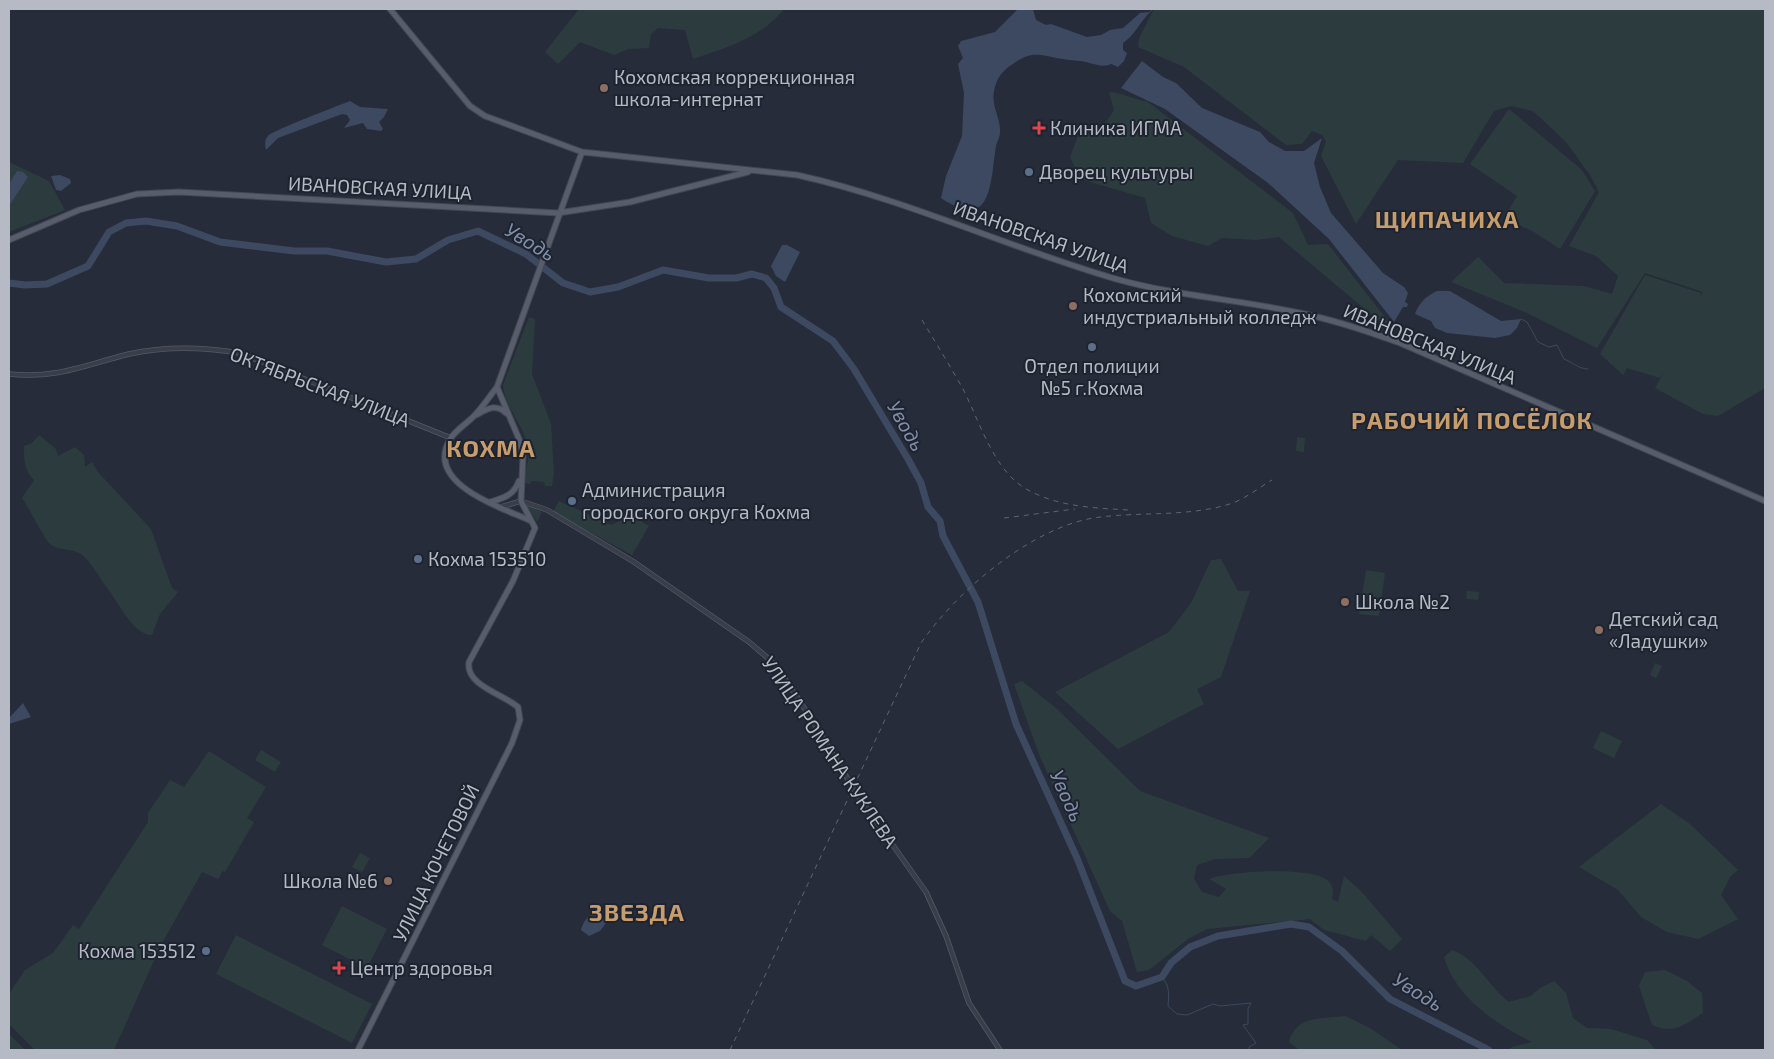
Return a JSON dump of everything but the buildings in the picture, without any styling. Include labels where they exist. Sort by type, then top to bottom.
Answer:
[{"type":"main road","name":"ИВАНОВСКАЯ УЛИЦА","points":[[390,9],[470,106],[485,116],[582,152],[797,175],[877,196],[1088,270],[1137,285],[1308,314],[1364,330],[1765,501]]},
{"type":"main road","points":[[532,521],[490,502],[457,484],[449,472],[444,456],[451,438],[474,417],[497,387],[558,213],[582,152]]},
{"type":"main road","points":[[712,180],[716,172],[714,166]]},
{"type":"main road","name":"ИВАНОВСКАЯ УЛИЦА","points":[[9,240],[79,210],[137,194],[179,192],[558,213],[630,202],[753,171]]},
{"type":"main road","points":[[497,387],[519,439],[523,456],[521,501],[532,521]]},
{"type":"main road","points":[[474,417],[494,407],[499,407],[508,416]]},
{"type":"main road","points":[[490,502],[510,495],[516,489],[521,478]]},
{"type":"main road","name":"УЛИЦА КОЧЕТОВОЙ","points":[[358,1050],[512,743],[520,720],[520,713],[514,704],[474,679],[469,673],[469,662],[500,606],[531,541],[535,528],[532,521]]},
{"type":"street","name":"ОКТЯБРЬСКАЯ УЛИЦА","points":[[9,374],[30,376],[56,374],[131,354],[162,350],[214,348],[240,353],[451,438]]},
{"type":"street","points":[[502,507],[521,501]]},
{"type":"street","name":"УЛИЦА РОМАНА КУКЛЕВА","points":[[521,501],[547,510],[634,562],[767,656],[812,720],[856,793],[926,892],[946,936],[970,1003],[1000,1050]]},
{"type":"shaded area","points":[[579,9],[784,9],[775,19],[754,34],[731,46],[693,59],[685,30],[658,28],[651,34],[649,48],[628,49],[614,55],[580,42],[558,64],[545,52]]},
{"type":"shaded area","points":[[1154,9],[1765,9],[1765,388],[1718,416],[1703,414],[1655,388],[1665,371],[1660,378],[1627,368],[1623,375],[1600,354],[1645,275],[1701,293],[1700,297],[1703,292],[1645,273],[1597,348],[1527,313],[1451,282],[1478,257],[1504,283],[1584,286],[1612,294],[1618,276],[1596,256],[1569,246],[1599,192],[1590,175],[1566,142],[1533,111],[1511,106],[1494,111],[1463,163],[1398,160],[1356,224],[1321,156],[1326,141],[1322,135],[1312,131],[1302,144],[1286,145],[1184,67],[1138,47],[1139,38]]},
{"type":"shaded area","points":[[1109,92],[1148,102],[1293,213],[1308,245],[1328,244],[1388,321],[1386,327],[1279,237],[1256,240],[1222,238],[1208,246],[1172,236],[1151,223],[1145,198],[1080,179],[1070,157],[1082,126],[1103,127],[1114,110]]},
{"type":"shaded area","points":[[1509,109],[1582,170],[1595,191],[1560,249],[1534,232],[1504,218],[1517,196],[1470,164]]},
{"type":"shaded area","points":[[9,162],[49,181],[65,210],[9,232]]},
{"type":"shaded area","points":[[529,317],[535,319],[532,374],[551,424],[554,473],[552,486],[545,486],[544,482],[532,481],[529,484],[523,482],[528,460],[528,447],[523,431],[504,393],[503,385]]},
{"type":"shaded area","points":[[39,435],[56,449],[58,456],[75,447],[84,455],[85,467],[92,462],[98,472],[151,529],[172,588],[178,592],[160,614],[152,635],[145,634],[133,624],[83,556],[75,551],[57,548],[50,544],[22,498],[34,480],[26,468],[24,446],[32,443]]},
{"type":"shaded area","points":[[1297,437],[1305,438],[1304,452],[1296,451]]},
{"type":"shaded area","points":[[559,501],[611,525],[625,518],[627,513],[649,526],[632,555],[553,512]]},
{"type":"shaded area","points":[[527,506],[542,512],[537,522]]},
{"type":"shaded area","points":[[1221,559],[1238,591],[1250,591],[1221,677],[1197,689],[1204,704],[1118,749],[1055,692],[1169,632],[1191,603],[1211,560]]},
{"type":"shaded area","points":[[1366,570],[1385,573],[1379,616],[1359,614]]},
{"type":"shaded area","points":[[1467,591],[1479,592],[1478,600],[1466,599]]},
{"type":"shaded area","points":[[1655,663],[1662,666],[1656,678],[1650,675]]},
{"type":"shaded area","points":[[1022,681],[1056,708],[1140,791],[1269,838],[1249,858],[1215,859],[1197,865],[1194,878],[1202,892],[1219,897],[1226,889],[1209,879],[1220,876],[1271,871],[1306,873],[1319,876],[1328,881],[1332,887],[1332,899],[1338,902],[1344,876],[1361,891],[1402,939],[1390,951],[1371,935],[1366,941],[1324,930],[1310,919],[1207,929],[1188,939],[1149,970],[1137,972],[1122,921],[1110,911],[1040,757],[1014,684]]},
{"type":"shaded area","points":[[1601,731],[1622,741],[1614,758],[1593,748]]},
{"type":"shaded area","points":[[261,750],[281,762],[275,772],[255,760]]},
{"type":"shaded area","points":[[209,751],[266,787],[247,818],[254,822],[225,872],[223,871],[218,879],[202,872],[161,945],[114,1050],[35,1050],[9,1024],[9,994],[25,970],[53,953],[73,925],[79,929],[148,822],[148,813],[170,780],[184,787]]},
{"type":"shaded area","points":[[1661,804],[1690,824],[1738,870],[1730,877],[1721,895],[1738,919],[1698,939],[1667,932],[1641,917],[1618,890],[1579,867]]},
{"type":"shaded area","points":[[360,853],[370,858],[362,872],[352,867]]},
{"type":"shaded area","points":[[342,906],[387,929],[367,968],[322,945]]},
{"type":"shaded area","points":[[236,935],[372,1004],[352,1043],[216,974]]},
{"type":"shaded area","points":[[1452,950],[1461,954],[1476,966],[1509,1002],[1531,996],[1540,988],[1554,981],[1566,993],[1573,1018],[1587,1028],[1611,1029],[1647,1040],[1656,1050],[1507,1050],[1532,1042],[1492,1018],[1467,997],[1457,985],[1444,957]]},
{"type":"shaded area","points":[[1665,970],[1687,981],[1702,993],[1703,1013],[1684,1025],[1673,1029],[1652,1025],[1639,986],[1645,972]]},
{"type":"shaded area","points":[[1345,1016],[1370,1028],[1402,1050],[1299,1050],[1289,1042],[1292,1033],[1304,1023],[1319,1018]]},
{"type":"shaded area","points":[[9,1034],[25,1050],[9,1050]]},
{"type":"water","points":[[1018,9],[1033,9],[1036,20],[1046,25],[1051,24],[1087,37],[1123,28],[1140,13],[1150,12],[1123,43],[1123,50],[1127,53],[1124,61],[1118,67],[1111,64],[1102,66],[1083,61],[1032,55],[1020,59],[1003,72],[998,78],[993,97],[1000,132],[990,188],[986,199],[980,206],[971,210],[958,207],[941,198],[946,176],[962,136],[964,93],[958,64],[963,58],[958,46],[961,41],[995,32]]},
{"type":"water","points":[[1142,61],[1163,77],[1176,83],[1202,108],[1260,132],[1269,142],[1285,151],[1304,151],[1322,138],[1314,163],[1320,187],[1331,213],[1383,273],[1404,287],[1408,293],[1405,302],[1408,304],[1407,307],[1403,307],[1394,322],[1329,239],[1268,183],[1165,109],[1121,88]]},
{"type":"water","points":[[350,101],[360,107],[388,109],[379,122],[383,129],[381,131],[367,129],[363,123],[344,128],[350,120],[347,115],[342,114],[278,138],[266,150],[266,139],[272,133]]},
{"type":"water","points":[[17,171],[23,172],[28,177],[9,206],[9,184]]},
{"type":"water","points":[[60,175],[70,179],[71,183],[61,191],[56,190],[51,176]]},
{"type":"water","points":[[782,245],[787,245],[800,252],[785,282],[776,276],[771,266]]},
{"type":"water","points":[[1437,291],[1450,291],[1501,321],[1521,319],[1517,328],[1510,335],[1495,338],[1447,333],[1435,328],[1431,321],[1415,314],[1423,300]]},
{"type":"water","points":[[23,703],[31,717],[9,724],[9,718]]},
{"type":"water","points":[[595,914],[601,916],[606,923],[600,931],[589,936],[581,930],[586,920]]},
{"type":"waterway","points":[[1150,12],[1153,9]]},
{"type":"waterway","name":"Уводь","points":[[9,283],[25,285],[47,284],[88,266],[109,232],[126,223],[146,221],[177,226],[220,242],[294,251],[327,251],[386,262],[416,259],[448,240],[478,231],[526,254],[563,283],[590,292],[618,287],[663,270],[709,278],[736,278],[752,274],[766,278],[774,288],[781,307],[833,341],[854,369],[921,483],[928,507],[940,521],[943,536],[978,602],[1016,724],[1077,858],[1125,981],[1136,986],[1162,977],[1171,963],[1190,947],[1218,936],[1291,924],[1309,927],[1342,951],[1390,999],[1489,1050]]},
{"type":"waterway","points":[[1521,319],[1527,322],[1538,342],[1549,347],[1557,345],[1564,359],[1579,367],[1588,369]]},
{"type":"waterway","points":[[1162,977],[1168,987],[1168,1006],[1177,1014],[1187,1015],[1213,1004],[1220,1006],[1251,1003],[1248,1009],[1248,1024],[1243,1025],[1256,1043],[1249,1047],[1249,1050]]},
{"type":"railway","points":[[922,320],[963,389],[997,459],[1016,482],[1028,490],[1052,500],[1090,507],[1129,510]]},
{"type":"railway","points":[[730,1050],[921,643],[954,603],[975,583],[1020,549],[1069,524],[1110,516],[1198,511],[1216,508],[1238,501],[1272,480]]},
{"type":"railway","points":[[1004,518],[1075,509]]},
{"type":"place","name":"Кохомская коррекционная школа-интернат","points":[[604,88]]},
{"type":"place","name":"Клиника ИГМА","points":[[1039,128]]},
{"type":"place","name":"Дворец культуры","points":[[1029,172]]},
{"type":"place","name":"Кохомский индустриальный колледж","points":[[1073,306]]},
{"type":"place","name":"Отдел полиции №5 г.Кохма","points":[[1092,347]]},
{"type":"place","name":"Администрация городского округа Кохма","points":[[572,501]]},
{"type":"place","name":"Кохма 153510","points":[[418,559]]},
{"type":"place","name":"Школа №2","points":[[1345,602]]},
{"type":"place","name":"Детский сад «Ладушки»","points":[[1599,630]]},
{"type":"place","name":"Школа №6","points":[[388,881]]},
{"type":"place","name":"Кохма 153512","points":[[206,951]]},
{"type":"place","name":"Центр здоровья","points":[[339,968]]},
{"type":"district","name":"ЩИПАЧИХА","points":[[1447,220]]},
{"type":"district","name":"РАБОЧИЙ ПОСЁЛОК","points":[[1472,421]]},
{"type":"district","name":"КОХМА","points":[[491,449]]},
{"type":"district","name":"ЗВЕЗДА","points":[[637,913]]}]
